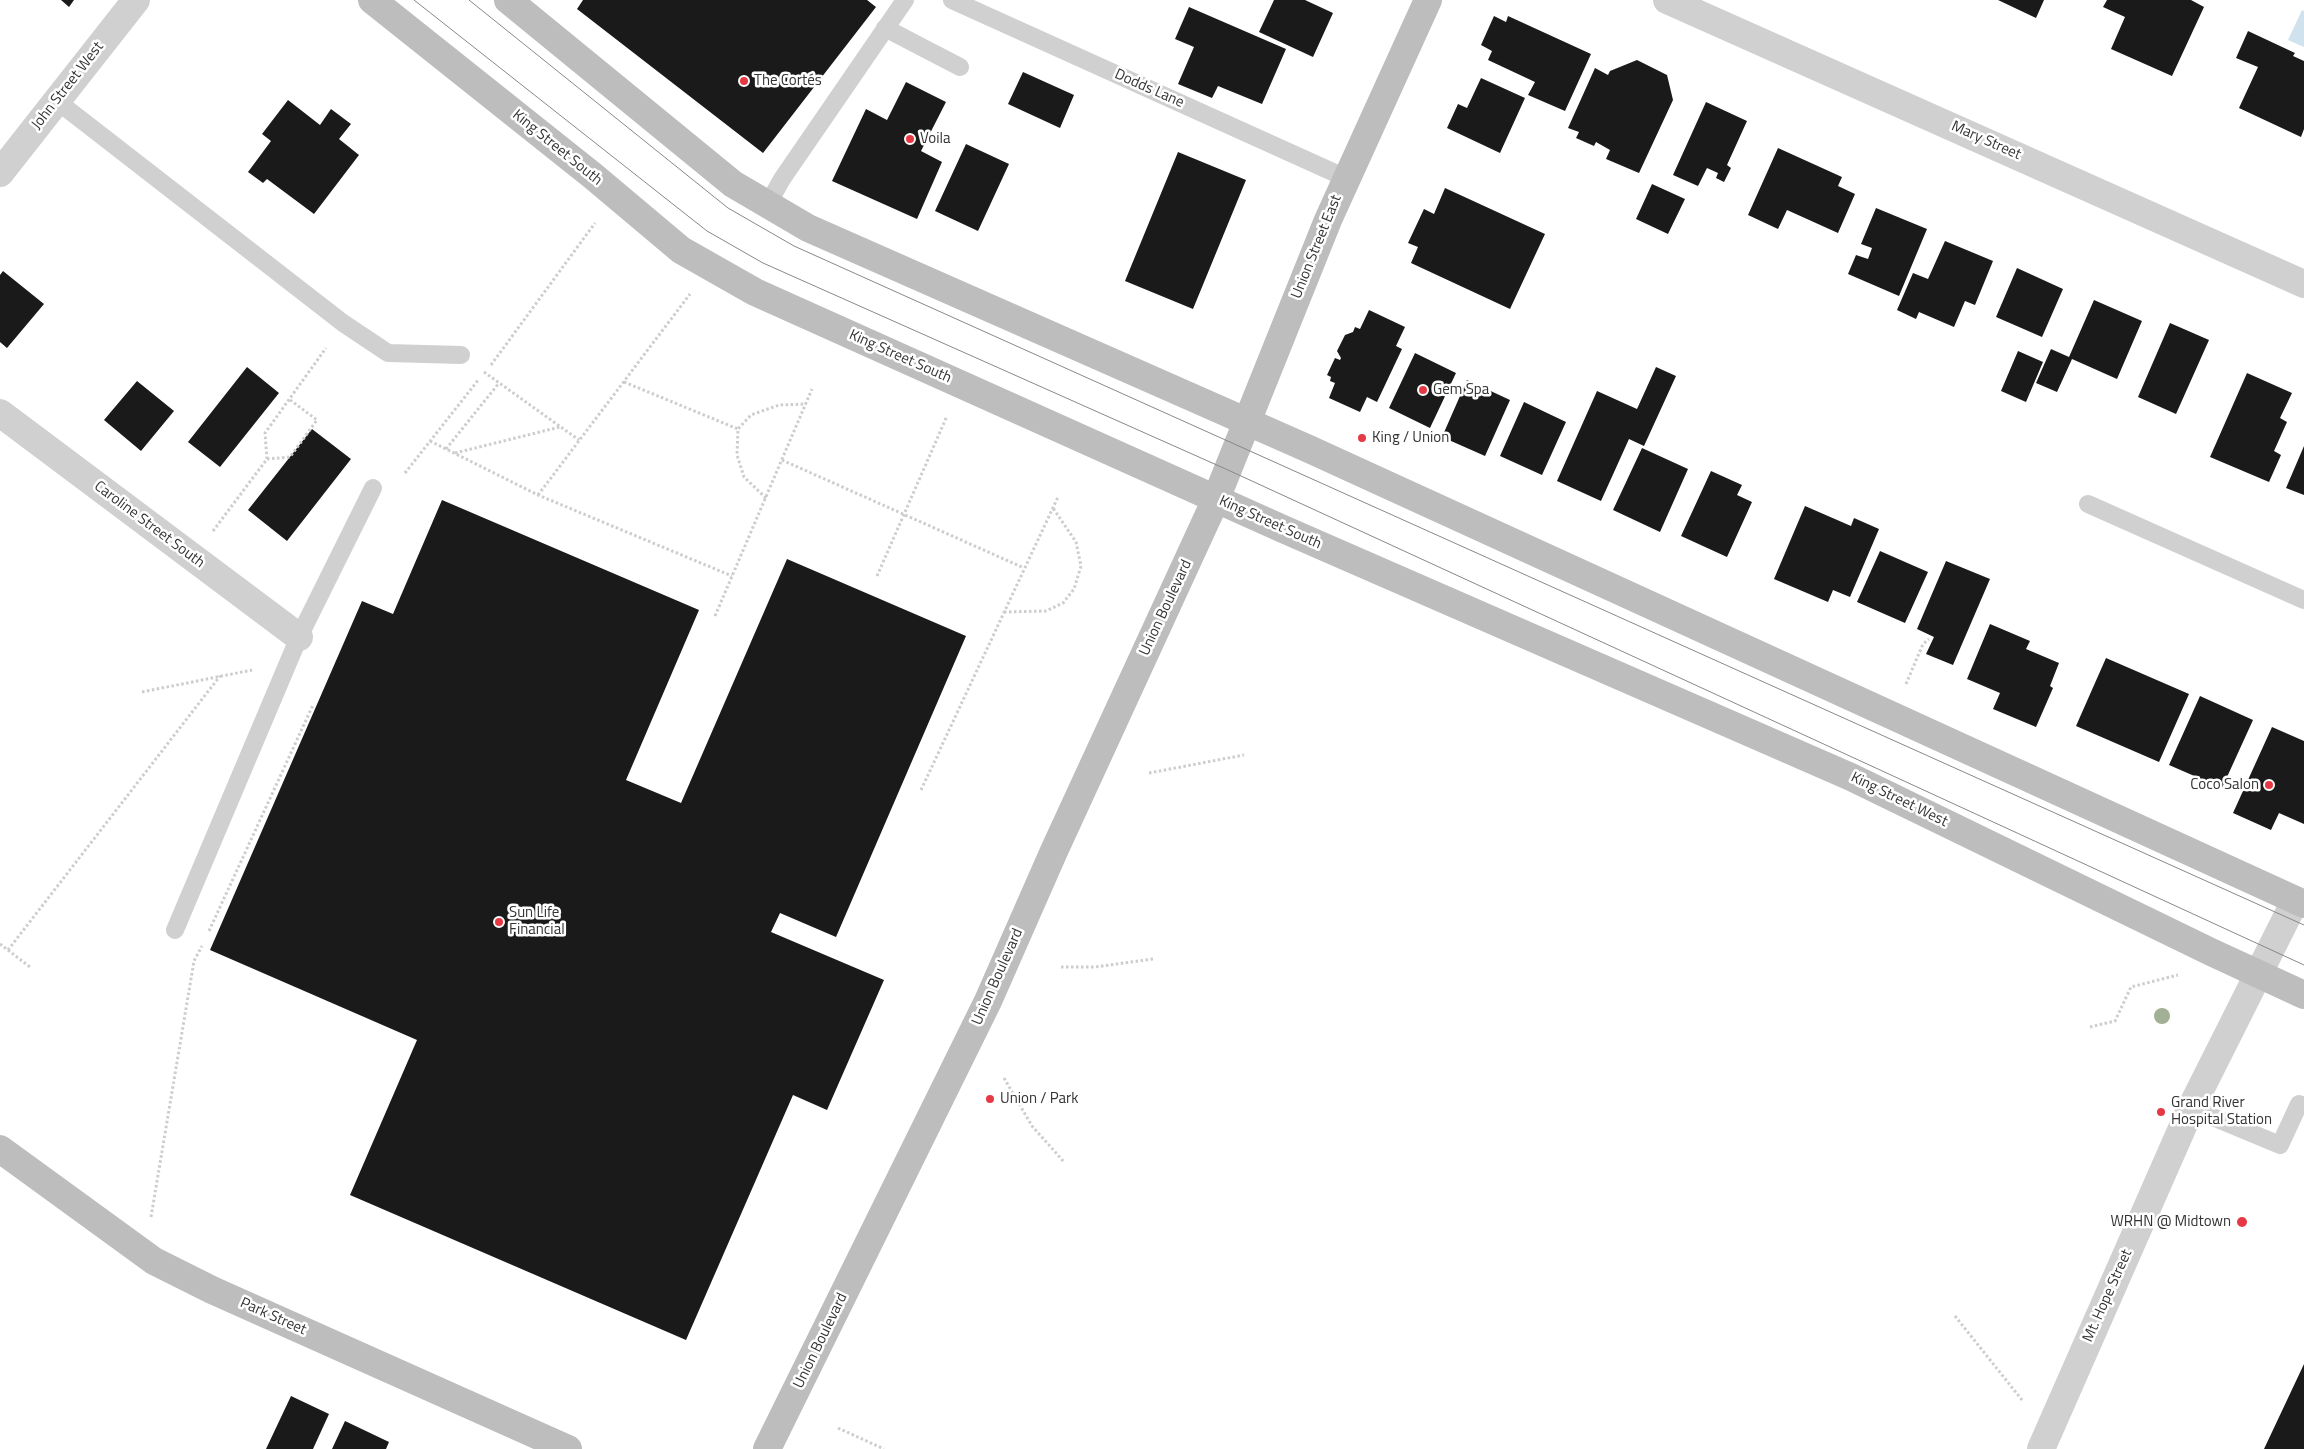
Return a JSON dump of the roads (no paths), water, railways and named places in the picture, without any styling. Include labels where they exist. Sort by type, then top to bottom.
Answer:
[{"type":"main road","name":"King Street South","points":[[372,0],[593,176],[681,250],[755,292],[1216,499],[1487,618]]},
{"type":"main road","points":[[508,0],[733,184],[767,206],[808,228],[1247,421],[2300,903]]},
{"type":"main road","name":"Union Street East","points":[[1216,499],[1346,178],[1428,0]]},
{"type":"main road","name":"Union Boulevard","points":[[767,1449],[988,1001],[1054,851],[1216,499]]},
{"type":"main road","name":"King Street West","points":[[1487,618],[1851,777],[2202,948],[2304,995]]},
{"type":"main road","name":"Park Street","points":[[0,1149],[154,1261],[212,1290],[568,1449]]},
{"type":"street","name":"John Street West","points":[[0,173],[136,0]]},
{"type":"street","name":"Mary Street","points":[[1667,0],[2304,284]]},
{"type":"street","name":"Caroline Street South","points":[[0,413],[299,637]]},
{"type":"street","name":"Mt. Hope Street","points":[[2041,1449],[2191,1108],[2258,973],[2300,903]]},
{"type":"lane","points":[[767,206],[782,179],[905,0]]},
{"type":"lane","name":"Dodds Lane","points":[[952,0],[1346,178]]},
{"type":"lane","points":[[885,28],[960,67]]},
{"type":"lane","points":[[57,101],[343,323],[388,353],[461,355]]},
{"type":"lane","points":[[175,930],[299,637],[373,488]]},
{"type":"lane","points":[[2088,504],[2304,600]]},
{"type":"lane","points":[[2191,1108],[2280,1145],[2299,1104],[2304,1106]]},
{"type":"water","points":[[2302,10],[2304,11],[2304,47],[2288,40]]},
{"type":"tram line","points":[[414,0],[707,231],[763,263],[1228,470],[2304,965]]},
{"type":"tram line","points":[[469,0],[728,208],[794,246],[2304,925]]},
{"type":"place","name":"The Cortés","points":[[744,81]]},
{"type":"place","name":"Voila","points":[[910,139]]},
{"type":"place","name":"Gem Spa","points":[[1423,390]]},
{"type":"place","name":"King / Union","points":[[1362,438]]},
{"type":"place","name":"Coco Salon","points":[[2269,785]]},
{"type":"place","name":"Sun Life Financial","points":[[499,922]]},
{"type":"place","name":"Union / Park","points":[[990,1099]]},
{"type":"place","name":"Grand River Hospital Station","points":[[2161,1112]]},
{"type":"place","name":"WRHN @ Midtown","points":[[2242,1222]]}]
